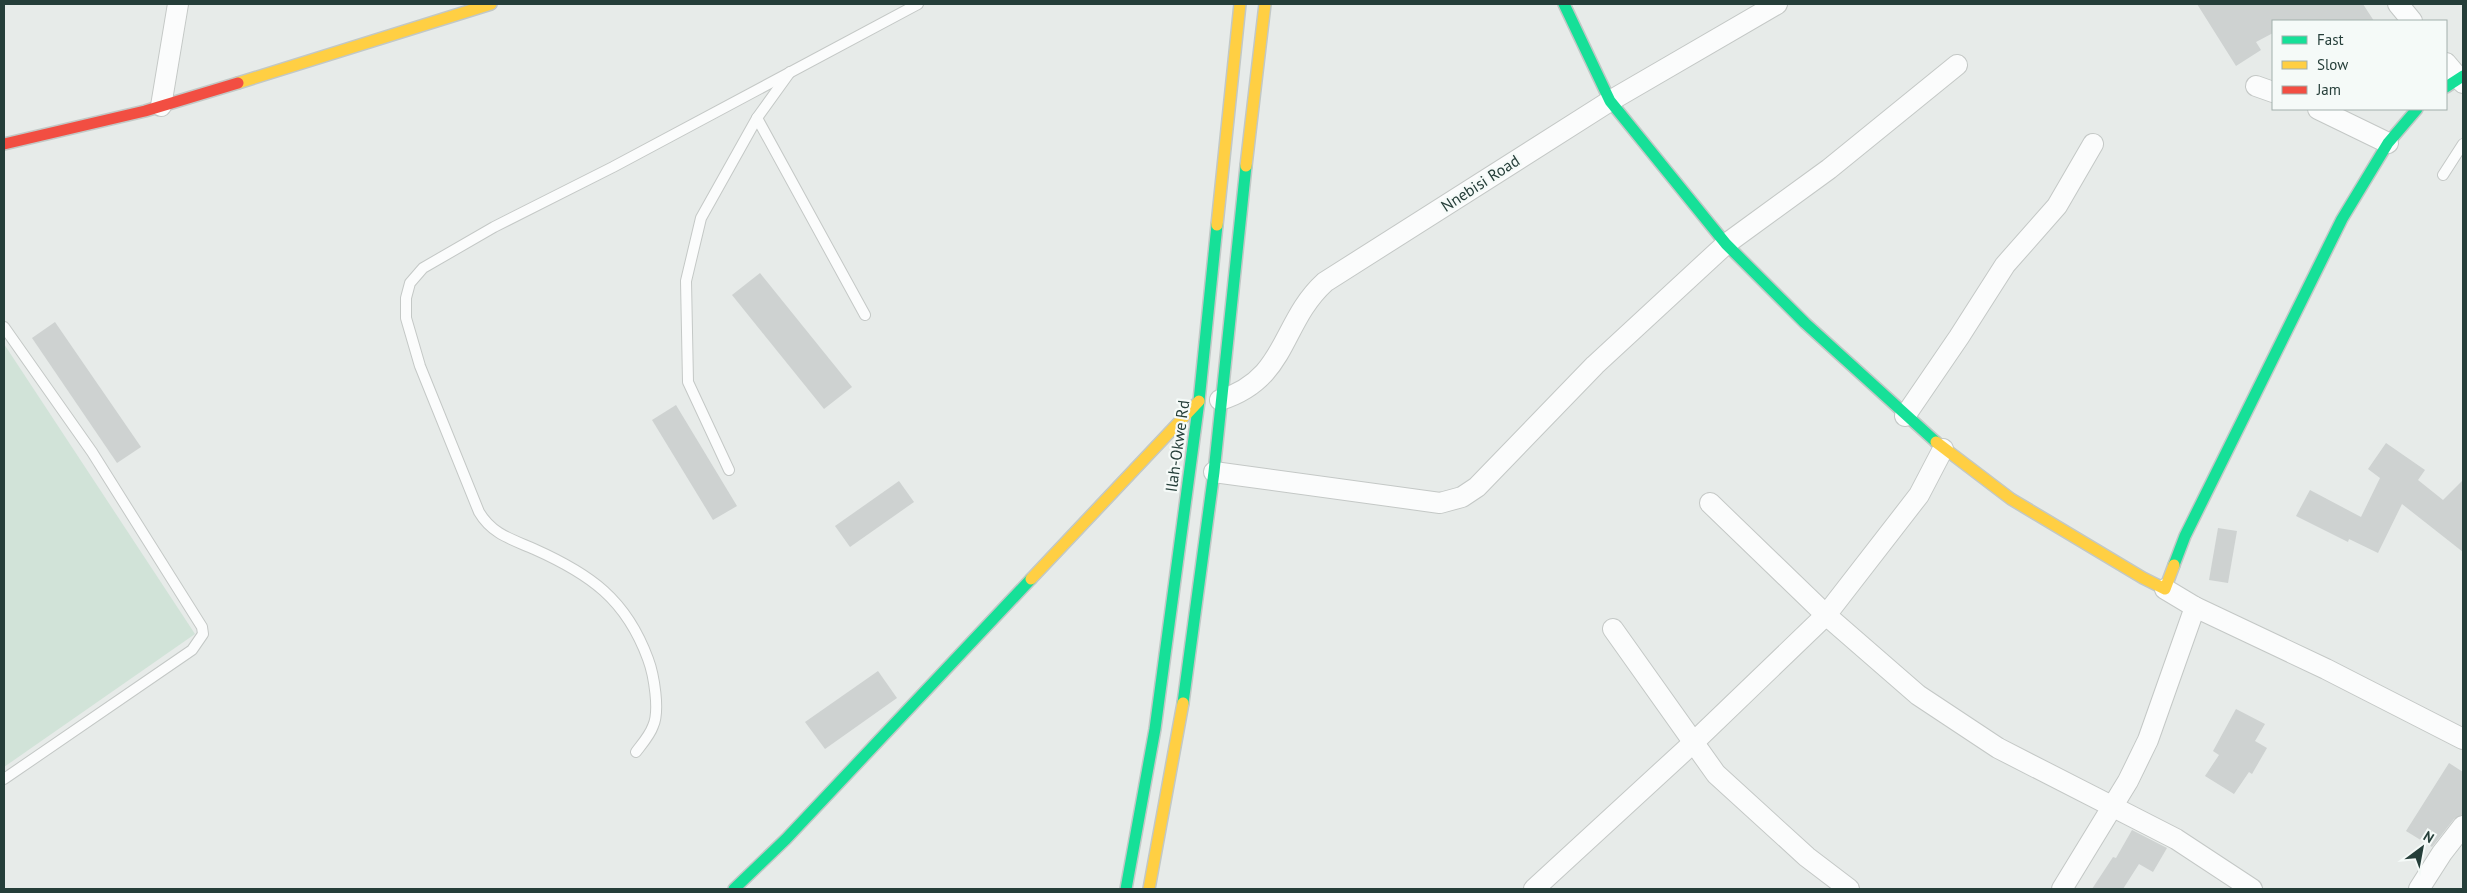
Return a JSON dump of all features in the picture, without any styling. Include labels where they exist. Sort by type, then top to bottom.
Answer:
[{"type":"street","points":[[161,106],[178,4]]},
{"type":"street","points":[[4,144],[161,106],[323,58],[491,4]]},
{"type":"street","name":"Ilah-Okwe Rd","points":[[1126,889],[1155,729],[1199,401],[1240,4]]},
{"type":"street","points":[[1149,889],[1179,731],[1214,472],[1220,400],[1265,4]]},
{"type":"street","points":[[1564,4],[1610,100],[1726,244],[1805,323],[1943,450],[2011,499],[2195,607],[2461,734]]},
{"type":"street","name":"Nnebisi Road","points":[[1220,400],[1238,394],[1252,386],[1265,373],[1308,303],[1325,282],[1610,100],[1777,4]]},
{"type":"street","points":[[2398,4],[2411,20]]},
{"type":"street","points":[[1214,472],[1440,502],[1462,497],[1477,486],[1595,365],[1726,244],[1829,169],[1957,65]]},
{"type":"street","points":[[2320,110],[2388,143]]},
{"type":"street","points":[[2165,589],[2185,536],[2342,219],[2388,143],[2416,110]]},
{"type":"street","points":[[1904,416],[1954,345],[2005,265],[2057,206],[2093,144]]},
{"type":"street","points":[[734,889],[786,838],[1199,401]]},
{"type":"street","points":[[1544,886],[1826,615],[1919,495],[1943,450]]},
{"type":"street","points":[[1710,503],[1826,615],[1918,695],[1998,748],[2176,839],[2252,889]]},
{"type":"street","points":[[2062,889],[2128,781],[2148,740],[2195,607]]},
{"type":"street","points":[[1613,628],[1716,774],[1807,857],[1849,889]]},
{"type":"street","points":[[2419,889],[2463,826]]},
{"type":"lane","points":[[636,752],[653,726],[656,716],[653,673],[643,644],[617,603],[598,584],[560,562],[500,535],[486,524],[479,512],[420,366],[406,318],[406,298],[410,283],[423,268],[494,227],[613,167],[918,4]]},
{"type":"lane","points":[[728,470],[688,382],[686,281],[700,218],[757,118],[792,70]]},
{"type":"lane","points":[[757,118],[865,315]]},
{"type":"lane","points":[[2443,175],[2463,144]]},
{"type":"lane","points":[[4,327],[92,452],[202,627],[203,634],[192,650],[4,780]]},
{"type":"green space","points":[[4,344],[195,634],[4,767]]},
{"type":"building","points":[[2197,4],[2363,4],[2373,20],[2272,20],[2272,34],[2256,42],[2261,50],[2236,66]]},
{"type":"building","points":[[760,273],[852,387],[824,409],[732,295]]},
{"type":"building","points":[[55,322],[141,447],[117,463],[32,338]]},
{"type":"building","points":[[676,405],[737,506],[713,520],[652,420]]},
{"type":"building","points":[[2386,443],[2425,470],[2418,480],[2443,500],[2463,480],[2463,552],[2402,504],[2378,553],[2349,539],[2348,542],[2296,516],[2310,490],[2361,517],[2380,478],[2368,469]]},
{"type":"building","points":[[899,481],[914,502],[850,547],[835,526]]},
{"type":"building","points":[[2218,528],[2237,531],[2228,583],[2209,580]]},
{"type":"building","points":[[878,671],[897,698],[825,749],[805,722]]},
{"type":"building","points":[[2236,709],[2265,724],[2255,741],[2267,748],[2252,774],[2249,772],[2234,794],[2205,776],[2219,755],[2213,751]]},
{"type":"building","points":[[2449,763],[2463,772],[2463,814],[2454,819],[2432,847],[2406,831]]},
{"type":"building","points":[[2132,830],[2167,848],[2153,872],[2139,864],[2123,889],[2092,889],[2113,857],[2116,858]]},
{"type":"traffic: fast","points":[[1564,4],[1610,101],[1726,244],[1805,323],[1936,442]]},
{"type":"traffic: fast","points":[[2447,86],[2463,76]]},
{"type":"traffic: fast","points":[[2174,565],[2185,536],[2342,219],[2388,143],[2416,110]]},
{"type":"traffic: fast","points":[[1183,703],[1214,472],[1246,166]]},
{"type":"traffic: fast","points":[[1126,889],[1155,729],[1199,401],[1217,225]]},
{"type":"traffic: fast","points":[[734,889],[786,839],[1031,579]]},
{"type":"traffic: slow","points":[[238,83],[491,4]]},
{"type":"traffic: slow","points":[[1217,225],[1240,4]]},
{"type":"traffic: slow","points":[[1246,166],[1265,4]]},
{"type":"traffic: slow","points":[[1031,579],[1199,401]]},
{"type":"traffic: slow","points":[[1936,442],[2011,499],[2143,578],[2165,589],[2174,565]]},
{"type":"traffic: slow","points":[[1149,889],[1183,703]]},
{"type":"traffic: jam","points":[[4,144],[145,111],[238,83]]}]
